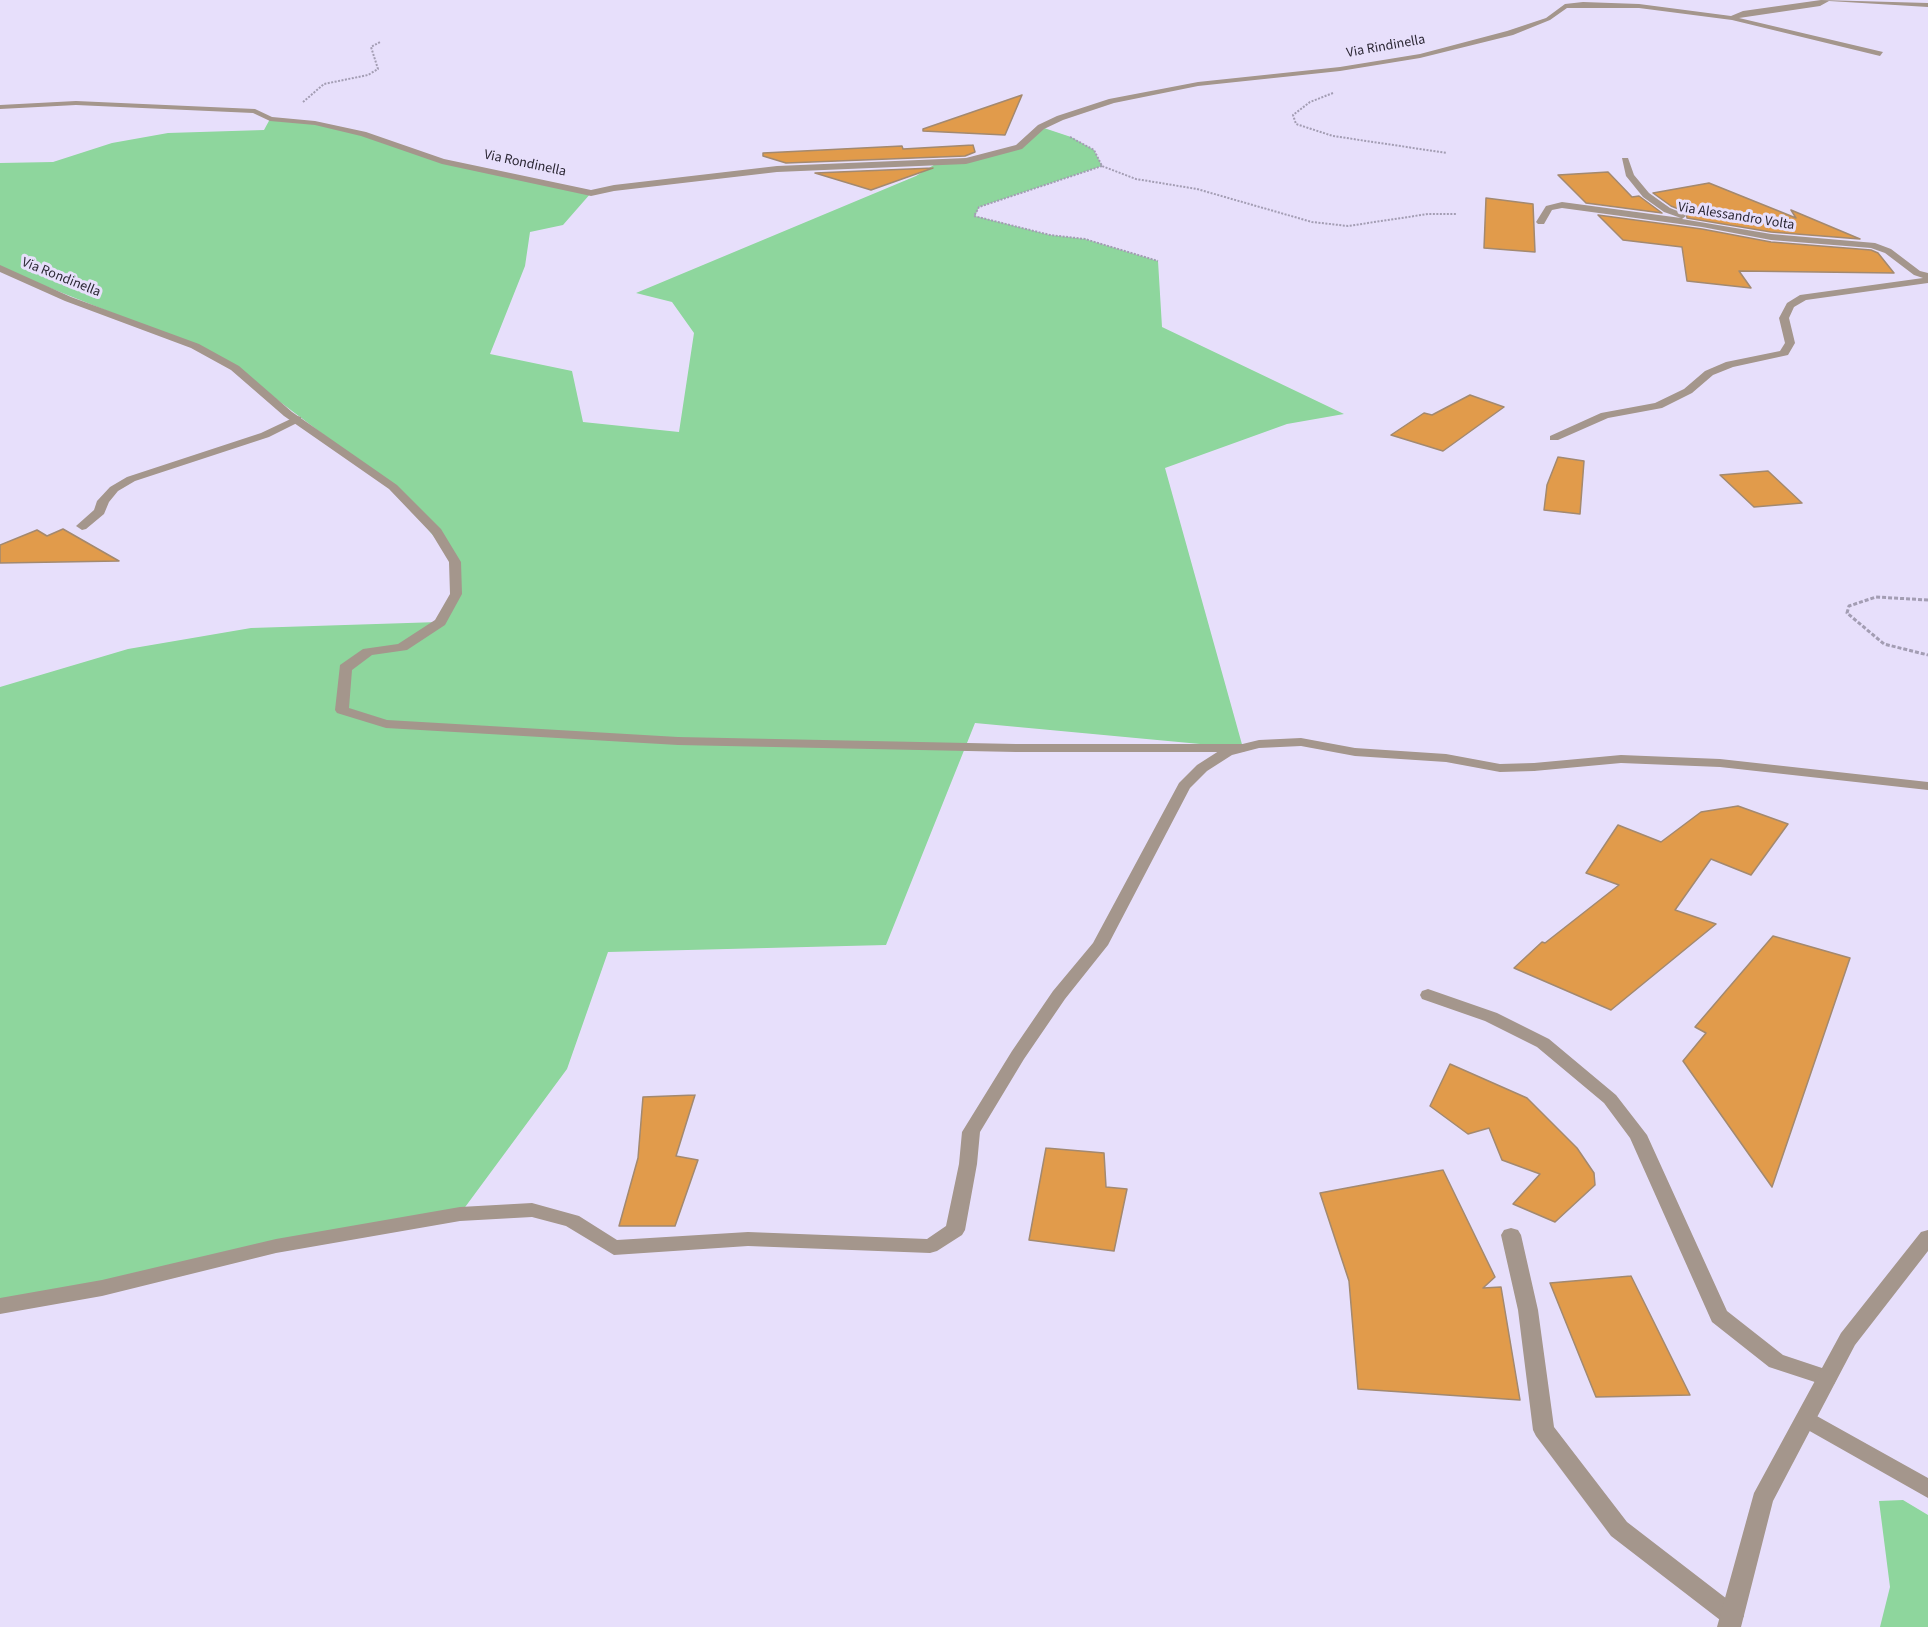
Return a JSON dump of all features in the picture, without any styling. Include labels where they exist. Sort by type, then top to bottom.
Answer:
[{"type":"street","points":[[1732,18],[1743,13],[1820,4],[1826,0]]},
{"type":"street","points":[[1832,0],[1928,5]]},
{"type":"street","name":"Via Rindinella","points":[[1041,127],[1060,118],[1112,101],[1170,88],[1340,69],[1431,54],[1548,19],[1565,6],[1614,4],[1732,18]]},
{"type":"street","points":[[1732,18],[1880,54]]},
{"type":"street","name":"Via Rondinella","points":[[0,107],[76,104],[255,111],[270,119],[363,134],[442,161],[591,193],[614,188],[777,169],[966,161],[1019,147],[1041,127]]},
{"type":"street","points":[[1626,160],[1630,176],[1646,195],[1667,210],[1702,224]]},
{"type":"street","name":"Via Alessandro Volta","points":[[1541,222],[1549,208],[1562,205],[1702,224],[1771,237],[1872,245],[1888,251],[1917,273],[1928,278]]},
{"type":"street","name":"Via Rondinella","points":[[0,268],[68,299],[195,346],[234,368],[297,419],[393,487],[437,532],[455,562],[456,594],[440,622],[402,647],[368,652],[345,668],[342,710],[386,724],[678,741],[1016,748],[1243,748]]},
{"type":"street","points":[[1554,438],[1605,415],[1658,406],[1688,391],[1709,373],[1730,364],[1784,353],[1790,343],[1784,318],[1790,305],[1803,297],[1928,278]]},
{"type":"street","points":[[82,526],[100,511],[103,501],[114,489],[131,479],[265,435],[297,419]]},
{"type":"street","points":[[0,1306],[102,1288],[276,1246],[460,1214],[532,1210],[572,1221],[615,1248],[748,1239],[930,1246],[955,1230],[968,1164],[971,1132],[1018,1055],[1059,995],[1100,945],[1184,786],[1202,768],[1227,752],[1259,744],[1301,742],[1355,752],[1446,758],[1500,768],[1621,759],[1720,763],[1928,786]]},
{"type":"street","points":[[1428,995],[1491,1017],[1543,1043],[1610,1099],[1638,1136],[1719,1316],[1776,1361],[1827,1378]]},
{"type":"street","points":[[1511,1235],[1528,1310],[1544,1430],[1619,1529],[1730,1621],[1762,1500],[1848,1340],[1928,1237]]},
{"type":"street","points":[[1806,1419],[1928,1489]]},
{"type":"path","points":[[292,121],[307,96],[324,84],[339,79],[368,75],[378,69],[371,47],[380,42]]},
{"type":"path","points":[[1338,92],[1310,102],[1293,115],[1296,124],[1333,136],[1447,153]]},
{"type":"path","points":[[1041,127],[1071,137],[1094,150],[1102,166]]},
{"type":"path","points":[[1158,261],[1085,239],[1050,235],[974,216],[978,207],[1102,166],[1136,179],[1197,189],[1312,222],[1348,225],[1428,214],[1456,214]]},
{"type":"path","points":[[1928,600],[1876,597],[1849,606],[1847,613],[1884,644],[1928,655]]},
{"type":"green space","points":[[270,119],[315,123],[363,134],[442,161],[591,193],[563,225],[530,232],[525,266],[490,354],[572,371],[583,422],[679,432],[694,333],[672,302],[636,293],[916,176],[937,163],[966,161],[1019,147],[1041,127],[1071,137],[1094,150],[1102,166],[979,207],[975,216],[1050,235],[1085,239],[1158,261],[1162,327],[1344,414],[1287,424],[1165,468],[1243,748],[975,723],[886,945],[608,952],[567,1069],[460,1214],[0,1306],[0,687],[128,649],[251,628],[439,622],[456,594],[455,562],[393,487],[235,368],[195,346],[0,268],[0,163],[53,162],[112,143],[168,133],[264,130]]},
{"type":"green space","points":[[1903,1500],[1928,1515],[1928,1627],[1880,1627],[1890,1587],[1879,1501]]},
{"type":"building","points":[[1022,95],[1005,135],[923,131],[923,129]]},
{"type":"building","points":[[973,145],[975,152],[965,156],[786,163],[763,156],[763,153]]},
{"type":"building","points":[[933,168],[871,190],[815,173]]},
{"type":"building","points":[[1608,172],[1632,197],[1639,196],[1662,213],[1586,203],[1558,175]]},
{"type":"building","points":[[1709,183],[1796,218],[1791,210],[1860,239],[1771,232],[1687,218],[1686,212],[1671,206],[1653,193]]},
{"type":"building","points":[[1486,198],[1533,204],[1535,252],[1484,248]]},
{"type":"building","points":[[1598,215],[1702,229],[1771,242],[1871,250],[1878,253],[1894,273],[1739,271],[1751,288],[1687,281],[1682,247],[1623,240]]},
{"type":"building","points":[[1470,395],[1504,407],[1443,451],[1391,435],[1424,413],[1432,415]]},
{"type":"building","points":[[1558,457],[1584,461],[1580,514],[1544,510],[1547,485]]},
{"type":"building","points":[[1768,471],[1802,503],[1754,507],[1720,475]]},
{"type":"building","points":[[63,529],[119,561],[0,563],[0,545],[37,530],[47,536]]},
{"type":"building","points":[[1738,806],[1788,824],[1751,875],[1711,859],[1675,910],[1716,924],[1611,1010],[1514,968],[1542,942],[1545,943],[1619,885],[1586,873],[1618,825],[1661,842],[1701,812]]},
{"type":"building","points":[[1773,936],[1850,958],[1772,1187],[1683,1061],[1706,1033],[1695,1027]]},
{"type":"building","points":[[1450,1064],[1527,1098],[1577,1148],[1594,1173],[1595,1185],[1555,1222],[1513,1204],[1540,1174],[1502,1160],[1489,1128],[1468,1134],[1430,1106]]},
{"type":"building","points":[[695,1095],[676,1156],[698,1160],[675,1226],[619,1226],[638,1158],[643,1097]]},
{"type":"building","points":[[1046,1148],[1104,1153],[1106,1187],[1127,1189],[1114,1251],[1029,1240]]},
{"type":"building","points":[[1443,1170],[1495,1277],[1483,1288],[1501,1287],[1520,1400],[1358,1389],[1349,1281],[1320,1193]]},
{"type":"building","points":[[1631,1276],[1690,1395],[1596,1397],[1550,1283]]}]
